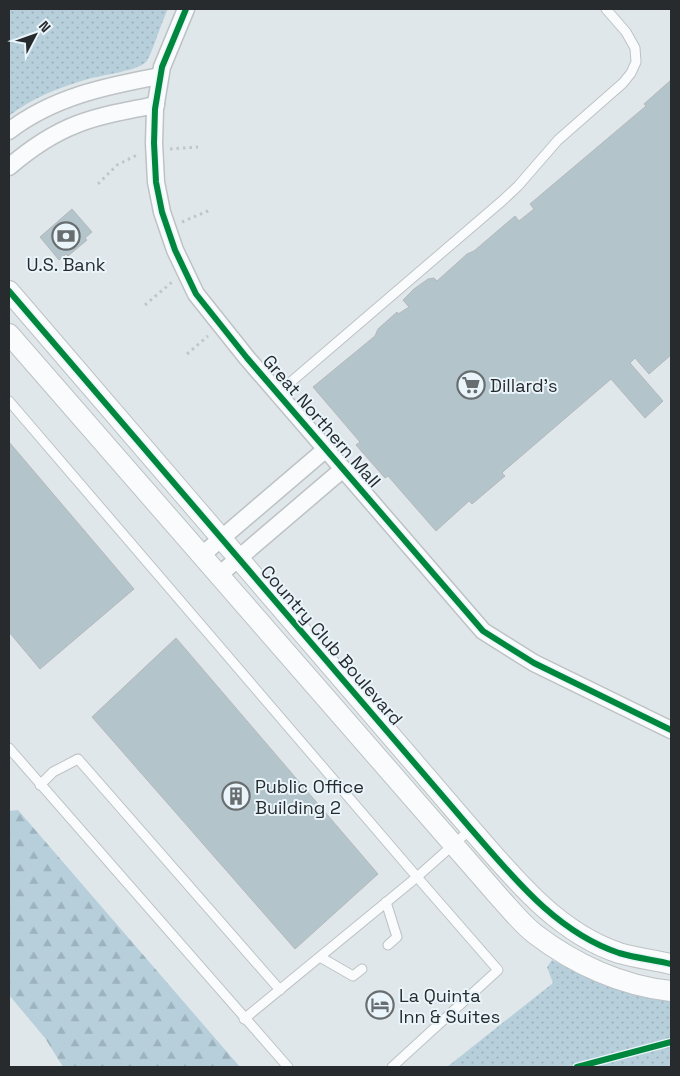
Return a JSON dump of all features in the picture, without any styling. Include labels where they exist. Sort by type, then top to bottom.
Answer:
[{"type":"street","name":"Great Northern Mall","points":[[186,9],[166,53],[160,76],[154,143],[156,182],[168,229],[185,273],[196,294],[220,326],[473,620],[489,636],[534,663],[671,730]]},
{"type":"street","points":[[9,132],[32,115],[68,98],[110,85],[160,76]]},
{"type":"street","points":[[9,167],[42,140],[63,129],[103,115],[156,105]]},
{"type":"street","name":"Country Club Boulevard","points":[[9,291],[471,829],[542,906],[570,928],[618,952],[671,964]]},
{"type":"street","points":[[9,334],[500,898],[534,933],[560,951],[617,979],[671,991]]},
{"type":"street","name":"Great Northern Mall","points":[[202,555],[326,449]]},
{"type":"street","name":"Great Northern Mall","points":[[219,576],[343,469]]},
{"type":"lane","points":[[278,393],[507,196],[558,140],[623,84],[634,67],[635,48],[626,32],[606,9]]},
{"type":"lane","points":[[9,401],[416,877],[498,970],[392,1067]]},
{"type":"lane","points":[[9,748],[244,1020],[288,1067]]},
{"type":"lane","points":[[40,785],[53,772],[78,759],[280,990]]},
{"type":"lane","points":[[244,1020],[471,829]]},
{"type":"lane","points":[[386,902],[397,937],[388,945]]},
{"type":"lane","points":[[320,957],[353,976],[362,969]]},
{"type":"path","points":[[168,229],[210,210]]},
{"type":"path","points":[[145,305],[185,273]]},
{"type":"path","points":[[187,354],[220,326]]},
{"type":"green space","points":[[9,9],[168,9],[146,62],[135,68],[88,79],[57,89],[37,98],[9,116]]},
{"type":"green space","points":[[18,810],[240,1067],[63,1067],[45,1038],[9,995],[9,811]]},
{"type":"green space","points":[[552,960],[605,986],[636,995],[671,1000],[671,1067],[447,1067],[553,983],[547,967]]},
{"type":"building","points":[[671,80],[671,355],[649,374],[635,358],[630,363],[663,401],[645,418],[611,379],[505,470],[502,473],[505,476],[472,504],[469,501],[436,531],[388,476],[385,478],[356,445],[360,442],[313,387],[375,336],[378,329],[397,312],[398,314],[409,307],[403,300],[414,289],[428,279],[434,278],[437,281],[467,254],[474,251],[515,216],[519,221],[534,209],[530,204],[646,106],[644,104]]},
{"type":"building","points":[[72,209],[92,232],[85,238],[87,240],[68,256],[66,254],[59,260],[40,237]]},
{"type":"building","points":[[9,442],[134,589],[40,669],[9,632]]},
{"type":"building","name":"Public Office Building 2","points":[[176,638],[378,874],[295,949],[92,717]]},
{"type":"cycle path","points":[[186,9],[162,67],[155,109],[154,143],[156,182],[162,212],[175,250],[196,294],[247,358],[483,631],[534,663],[671,730]]},
{"type":"cycle path","points":[[9,291],[520,884],[556,917],[575,932],[596,944],[619,953],[671,964]]},
{"type":"cycle path","points":[[577,1067],[671,1042]]},
{"type":"place","name":"U.S. Bank","points":[[66,236]]},
{"type":"place","name":"Dillard's","points":[[471,385]]},
{"type":"place","name":"Public Office Building 2","points":[[236,796]]},
{"type":"place","name":"La Quinta Inn & Suites","points":[[380,1005]]}]
